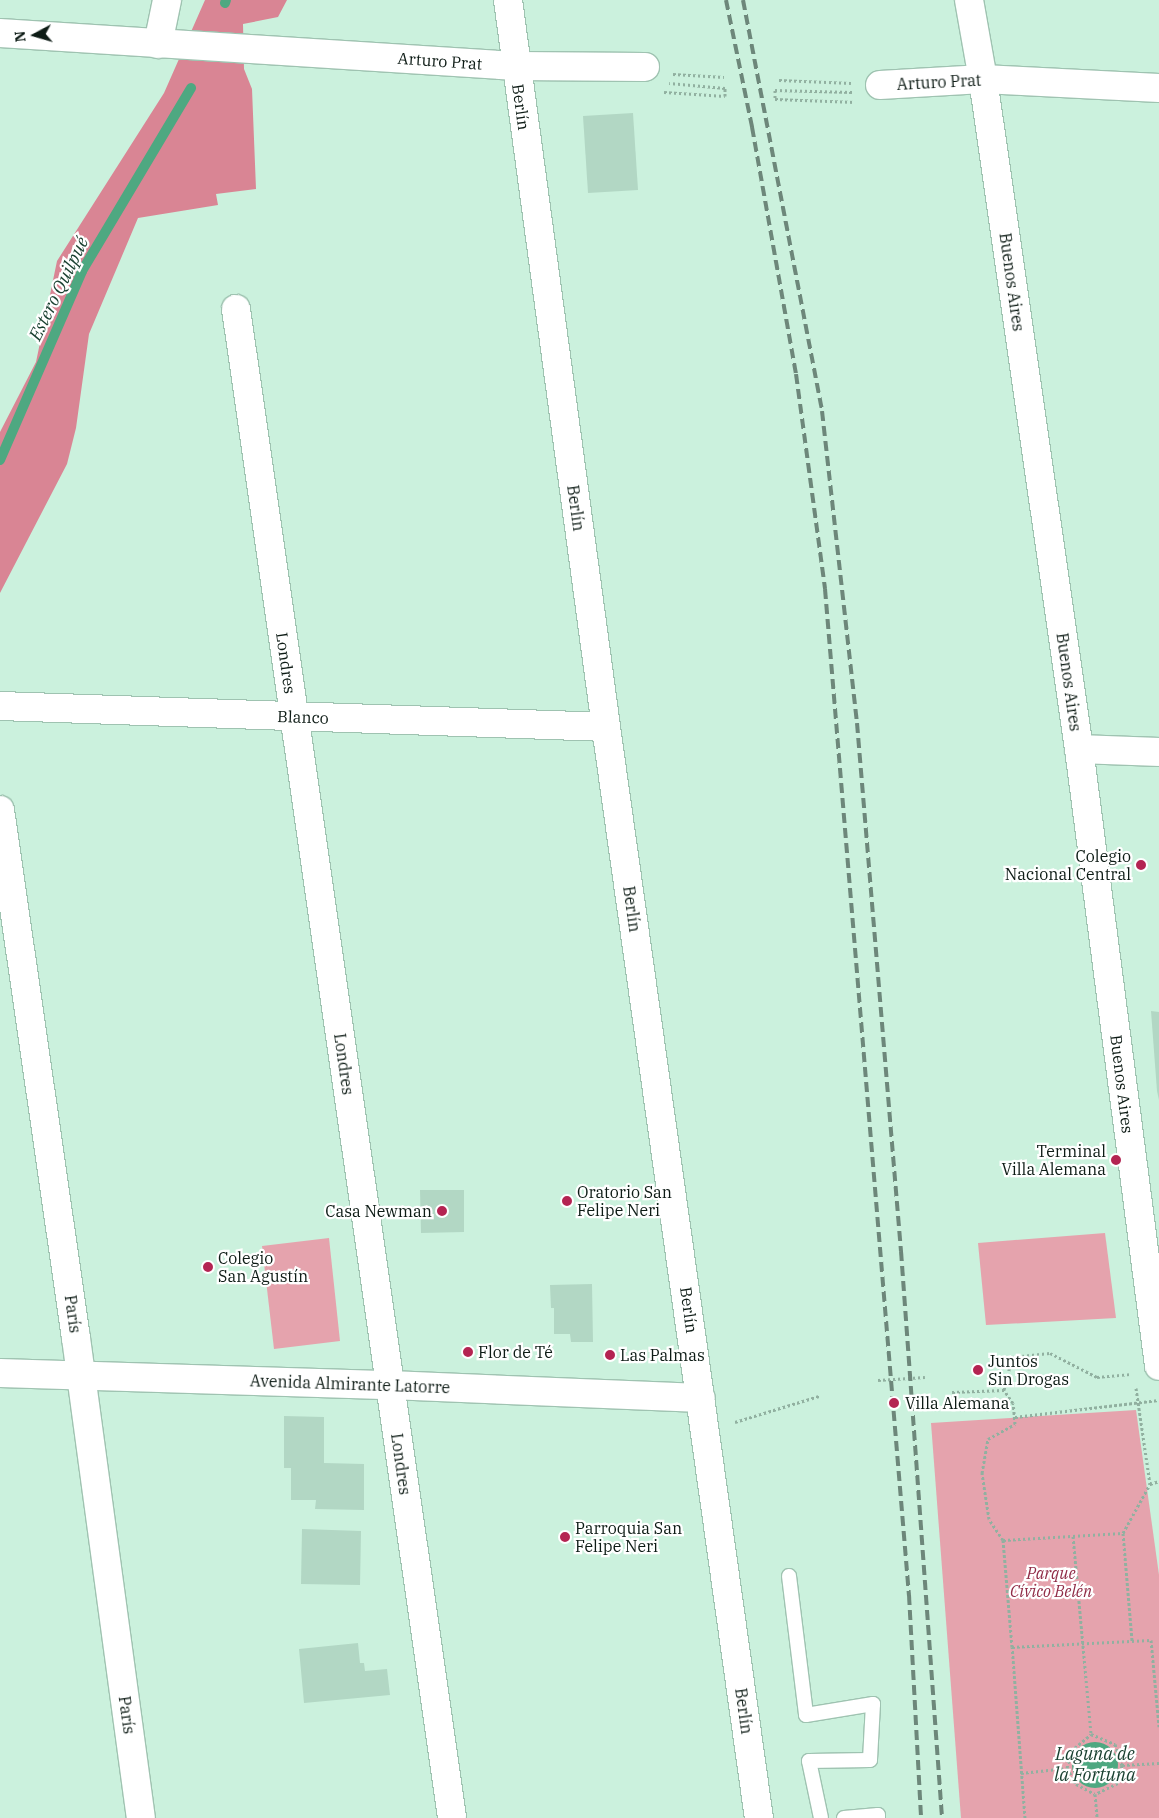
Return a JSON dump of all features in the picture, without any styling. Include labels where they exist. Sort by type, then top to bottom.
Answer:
[{"type":"street","points":[[167,0],[168,44]]},
{"type":"street","name":"Berlín","points":[[508,0],[606,727],[759,1818]]},
{"type":"street","name":"Buenos Aires","points":[[969,0],[983,80],[1078,749],[1146,1370]]},
{"type":"street","name":"Arturo Prat","points":[[0,33],[516,66],[645,67]]},
{"type":"street","name":"Arturo Prat","points":[[870,89],[983,80],[1159,88]]},
{"type":"street","name":"Londres","points":[[236,309],[452,1818]]},
{"type":"street","name":"Blanco","points":[[0,706],[606,727]]},
{"type":"street","points":[[1078,749],[1159,752]]},
{"type":"street","name":"París","points":[[0,810],[81,1375],[141,1818]]},
{"type":"street","name":"Avenida Almirante Latorre","points":[[0,1373],[390,1385],[701,1398]]},
{"type":"lane","points":[[789,1576],[806,1715],[873,1704],[870,1760],[809,1761],[822,1818]]},
{"type":"lane","points":[[844,1818],[878,1815],[878,1818]]},
{"type":"path","points":[[645,67],[642,91],[725,96],[725,88],[669,83],[669,74],[724,77]]},
{"type":"path","points":[[779,80],[852,83]]},
{"type":"path","name":"Arturo Prat","points":[[870,89],[880,103],[775,100],[775,90],[870,89]]},
{"type":"path","points":[[1025,1818],[1003,1540],[989,1519],[982,1473],[988,1439],[1015,1424],[1013,1403],[1004,1390],[1012,1357],[1050,1353],[1097,1376],[1146,1370]]},
{"type":"path","points":[[878,1380],[925,1377]]},
{"type":"path","points":[[952,1392],[1004,1390]]},
{"type":"path","points":[[706,1432],[820,1396]]},
{"type":"path","points":[[1015,1417],[1139,1404],[1159,1400]]},
{"type":"path","points":[[1132,1641],[1123,1533],[1150,1484],[1139,1404]]},
{"type":"path","points":[[1150,1484],[1159,1481]]},
{"type":"path","points":[[1003,1540],[1123,1533]]},
{"type":"path","points":[[1072,1536],[1091,1734]]},
{"type":"path","points":[[1012,1647],[1152,1640],[1159,1727]]},
{"type":"path","points":[[1091,1734],[1115,1744],[1122,1765],[1118,1783],[1095,1794]]},
{"type":"path","points":[[1091,1734],[1071,1751],[1067,1768],[1076,1784],[1095,1794]]},
{"type":"path","points":[[1122,1765],[1159,1763]]},
{"type":"path","points":[[1021,1774],[1067,1768]]},
{"type":"path","points":[[1095,1794],[1096,1818]]},
{"type":"green space","points":[[1105,1233],[1116,1318],[986,1325],[978,1243]]},
{"type":"green space","points":[[329,1238],[340,1341],[274,1349],[262,1246]]},
{"type":"green space","name":"Parque Cívico Belén","points":[[1136,1410],[1159,1575],[1159,1818],[961,1818],[931,1423]]},
{"type":"shaded area","points":[[205,0],[287,0],[278,17],[243,24],[244,69],[252,89],[256,189],[216,194],[218,205],[138,218],[89,334],[76,428],[67,464],[0,593],[0,432],[36,362],[57,261],[164,93]]},
{"type":"water","name":"Laguna de la Fortuna","points":[[1095,1742],[1108,1746],[1114,1752],[1118,1765],[1114,1778],[1108,1784],[1095,1788],[1082,1784],[1076,1778],[1072,1765],[1076,1752],[1082,1746]]},
{"type":"building","points":[[633,113],[638,190],[588,193],[583,116]]},
{"type":"building","points":[[1151,1011],[1159,1012],[1159,1100],[1157,1091]]},
{"type":"building","name":"Casa Newman","points":[[420,1190],[464,1190],[464,1232],[421,1233]]},
{"type":"building","points":[[592,1284],[593,1342],[571,1342],[570,1334],[554,1334],[554,1308],[551,1308],[550,1285]]},
{"type":"building","points":[[284,1416],[324,1417],[324,1463],[364,1464],[364,1510],[315,1509],[316,1500],[291,1500],[291,1468],[284,1468]]},
{"type":"building","points":[[302,1529],[361,1531],[360,1585],[301,1584]]},
{"type":"building","points":[[358,1643],[360,1663],[364,1663],[365,1671],[387,1669],[390,1695],[304,1703],[299,1649]]},
{"type":"waterway","name":"Estero Quilpué","points":[[0,460],[82,271],[191,88]]},
{"type":"railway","points":[[726,0],[752,127],[796,374],[825,589],[909,1595],[921,1818]]},
{"type":"railway","points":[[743,0],[822,411],[857,723],[901,1251],[942,1818]]},
{"type":"place","name":"Colegio Nacional Central","points":[[1141,865]]},
{"type":"place","name":"Terminal Villa Alemana","points":[[1116,1160]]},
{"type":"place","name":"Oratorio San Felipe Neri","points":[[567,1201]]},
{"type":"place","name":"Casa Newman","points":[[442,1211]]},
{"type":"place","name":"Colegio San Agustín","points":[[208,1267]]},
{"type":"place","name":"Flor de Té","points":[[468,1352]]},
{"type":"place","name":"Las Palmas","points":[[610,1355]]},
{"type":"place","name":"Juntos Sin Drogas","points":[[978,1370]]},
{"type":"place","name":"Villa Alemana","points":[[894,1403]]},
{"type":"place","name":"Parroquia San Felipe Neri","points":[[565,1537]]}]
